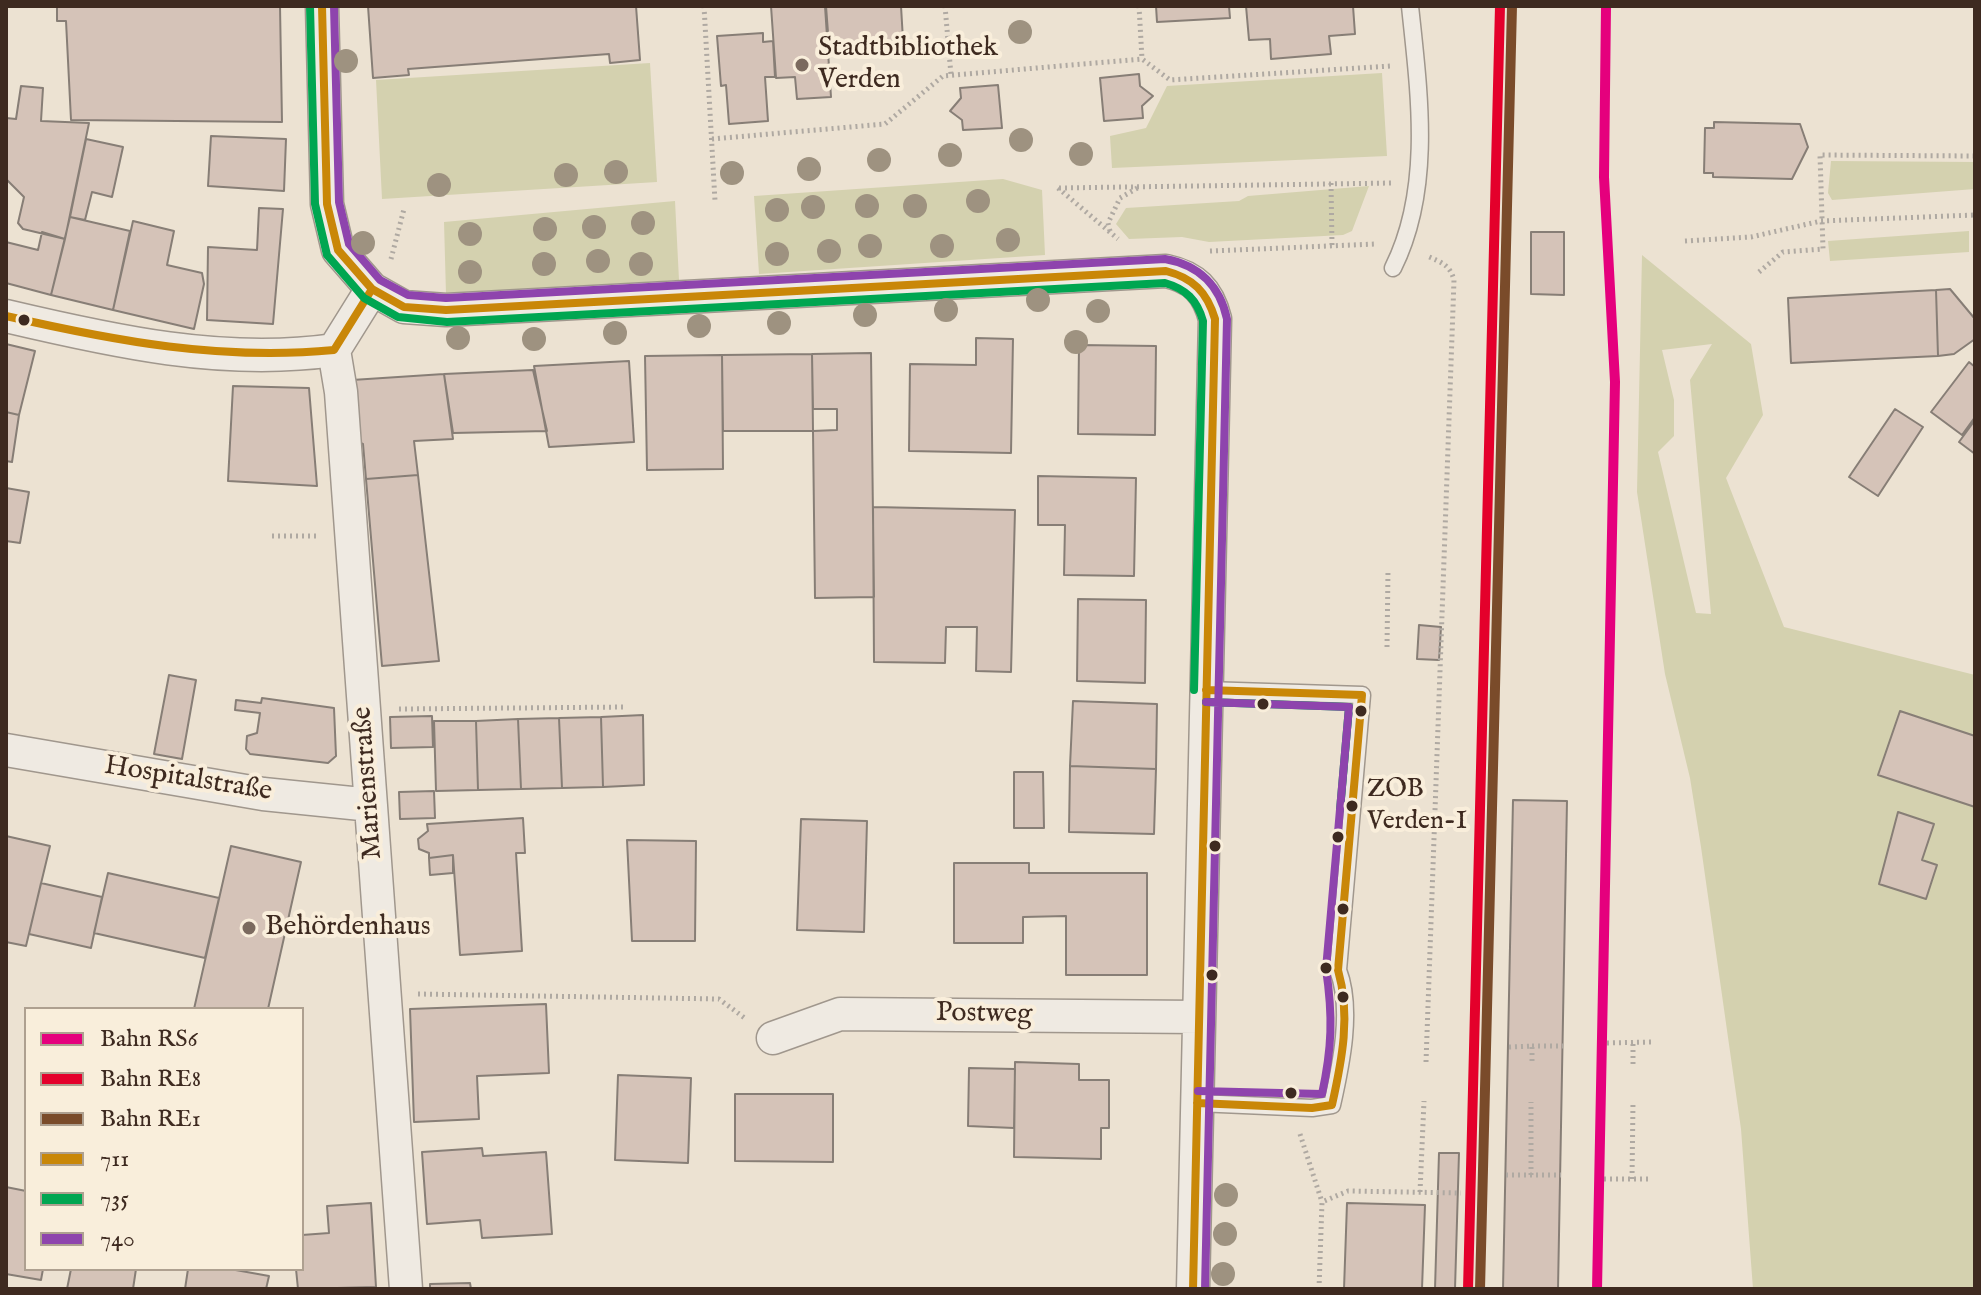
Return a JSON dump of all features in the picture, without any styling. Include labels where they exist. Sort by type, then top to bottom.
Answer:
[{"type":"street","points":[[322,6],[327,204],[338,250],[372,289],[404,307],[446,310],[1166,271],[1184,275],[1196,283],[1211,302],[1215,319],[1193,1289]]},
{"type":"street","points":[[6,316],[166,349],[287,357],[334,350],[372,289]]},
{"type":"street","name":"Marienstraße","points":[[334,350],[339,369],[406,1289]]},
{"type":"street","name":"Hospitalstraße","points":[[6,750],[263,794],[371,805]]},
{"type":"street","name":"Postweg","points":[[773,1038],[840,1014],[1199,1017]]},
{"type":"lane","points":[[1393,268],[1405,245],[1422,150],[1410,6]]},
{"type":"lane","points":[[1197,1103],[1291,1107],[1332,1105],[1339,1071],[1345,987],[1338,970],[1362,695],[1206,690]]},
{"type":"path","points":[[704,6],[715,201]]},
{"type":"path","points":[[945,6],[951,75]]},
{"type":"path","points":[[1139,6],[1142,59]]},
{"type":"path","points":[[712,139],[885,124],[943,76],[951,75],[1142,59],[1170,80],[1416,64]]},
{"type":"path","points":[[1759,272],[1783,252],[1823,249],[1820,155],[1975,156]]},
{"type":"path","points":[[1331,183],[1332,245]]},
{"type":"path","points":[[1124,243],[1058,188],[1394,183]]},
{"type":"path","points":[[1110,231],[1108,223],[1120,198],[1148,185]]},
{"type":"path","points":[[372,289],[387,273],[404,209]]},
{"type":"path","points":[[1685,241],[1751,237],[1821,221],[1975,215]]},
{"type":"path","points":[[1197,251],[1405,245],[1444,263],[1452,270],[1430,1040],[1426,1062]]},
{"type":"path","points":[[272,536],[351,535]]},
{"type":"path","points":[[1387,647],[1388,570]]},
{"type":"path","points":[[390,709],[627,707]]},
{"type":"path","points":[[385,995],[719,999],[773,1038]]},
{"type":"path","points":[[1607,1043],[1654,1042]]},
{"type":"path","points":[[1633,1043],[1633,1064]]},
{"type":"path","points":[[1532,1046],[1532,1063]]},
{"type":"path","points":[[1509,1047],[1563,1046]]},
{"type":"path","points":[[1420,1192],[1424,1101]]},
{"type":"path","points":[[1531,1102],[1531,1175]]},
{"type":"path","points":[[1632,1179],[1633,1102]]},
{"type":"path","points":[[1291,1107],[1322,1202],[1319,1289]]},
{"type":"path","points":[[1506,1175],[1561,1175]]},
{"type":"path","points":[[1604,1179],[1652,1179]]},
{"type":"path","points":[[1322,1202],[1348,1191],[1461,1193]]},
{"type":"shaded area","points":[[650,63],[657,182],[382,199],[376,80]]},
{"type":"shaded area","points":[[1382,73],[1387,156],[1112,168],[1110,136],[1146,128],[1167,86]]},
{"type":"shaded area","points":[[1831,161],[1975,162],[1975,189],[1832,200],[1828,193]]},
{"type":"shaded area","points":[[1003,179],[1042,190],[1045,255],[759,274],[754,196]]},
{"type":"shaded area","points":[[1369,186],[1352,231],[1343,235],[1209,242],[1182,237],[1129,239],[1116,224],[1126,208],[1239,201],[1248,196]]},
{"type":"shaded area","points":[[675,201],[679,280],[446,294],[444,222]]},
{"type":"shaded area","points":[[1969,231],[1969,252],[1830,261],[1828,241]]},
{"type":"shaded area","points":[[1642,255],[1751,344],[1763,415],[1726,478],[1784,627],[1975,675],[1975,1289],[1753,1289],[1741,1129],[1701,847],[1690,778],[1665,674],[1637,492]],"holes":[[[1712,344],[1690,380],[1711,614],[1696,613],[1658,452],[1674,436],[1674,400],[1662,350]]]},
{"type":"building","points":[[57,6],[280,6],[282,122],[71,120],[66,21],[57,21]]},
{"type":"building","points":[[368,6],[636,6],[640,60],[610,63],[609,54],[408,69],[409,75],[373,78]]},
{"type":"building","points":[[771,6],[825,6],[831,97],[797,99],[795,77],[776,78]]},
{"type":"building","points":[[826,6],[901,6],[903,40],[829,46]]},
{"type":"building","points":[[1156,6],[1229,6],[1230,18],[1157,22]]},
{"type":"building","points":[[1246,6],[1353,6],[1355,34],[1329,36],[1331,54],[1271,59],[1270,39],[1249,40]]},
{"type":"building","points":[[763,33],[763,42],[773,41],[775,77],[765,77],[768,121],[729,124],[726,85],[721,86],[717,36]]},
{"type":"building","points":[[1139,74],[1140,86],[1153,96],[1142,106],[1143,118],[1104,121],[1100,78]]},
{"type":"building","points":[[998,85],[1002,128],[963,130],[962,120],[950,111],[961,98],[960,88]]},
{"type":"building","points":[[21,86],[43,88],[41,121],[89,123],[65,239],[23,229],[18,223],[24,197],[6,179],[6,118],[16,119]]},
{"type":"building","points":[[1714,122],[1800,124],[1808,147],[1792,179],[1713,177],[1713,173],[1704,173],[1705,128],[1714,128]]},
{"type":"building","points":[[211,136],[286,139],[284,191],[208,186]]},
{"type":"building","points":[[86,139],[123,147],[112,197],[92,192],[85,220],[70,217]]},
{"type":"building","points":[[259,208],[283,209],[273,324],[207,320],[208,247],[257,250]]},
{"type":"building","points":[[70,217],[130,231],[113,310],[51,295]]},
{"type":"building","points":[[133,221],[174,231],[167,265],[202,273],[204,284],[194,329],[113,310]]},
{"type":"building","points":[[42,232],[65,239],[51,295],[6,283],[6,242],[38,250]]},
{"type":"building","points":[[1531,232],[1564,232],[1564,295],[1531,294]]},
{"type":"building","points":[[1950,289],[1975,319],[1975,339],[1954,354],[1938,356],[1936,290]]},
{"type":"building","points":[[1936,290],[1938,356],[1791,363],[1788,298]]},
{"type":"building","points":[[976,338],[1013,339],[1011,453],[909,451],[910,364],[976,365]]},
{"type":"building","points":[[6,344],[35,351],[19,415],[6,412]]},
{"type":"building","points":[[1079,345],[1156,346],[1155,435],[1078,434]]},
{"type":"building","points":[[871,353],[874,597],[815,598],[813,431],[837,430],[837,409],[813,409],[812,354]]},
{"type":"building","points":[[812,354],[813,431],[723,431],[722,355]]},
{"type":"building","points":[[722,355],[723,469],[647,470],[645,356]]},
{"type":"building","points":[[629,361],[634,442],[549,447],[534,366]]},
{"type":"building","points":[[1969,362],[1975,367],[1975,417],[1962,435],[1931,412]]},
{"type":"building","points":[[533,370],[547,431],[453,433],[444,374]]},
{"type":"building","points":[[444,374],[453,439],[414,441],[418,475],[366,479],[363,444],[358,442],[352,380]]},
{"type":"building","points":[[233,386],[309,388],[317,486],[228,481]]},
{"type":"building","points":[[1895,409],[1923,427],[1878,496],[1849,477]]},
{"type":"building","points":[[6,412],[19,415],[12,462],[6,461]]},
{"type":"building","points":[[1975,420],[1975,454],[1959,442]]},
{"type":"building","points":[[418,475],[439,661],[382,666],[366,479]]},
{"type":"building","points":[[1038,476],[1136,478],[1134,576],[1064,575],[1065,525],[1038,525]]},
{"type":"building","points":[[6,488],[29,492],[20,543],[6,541]]},
{"type":"building","points":[[873,507],[1015,510],[1011,672],[976,671],[977,627],[946,627],[945,663],[874,662]]},
{"type":"building","points":[[1078,599],[1146,600],[1145,683],[1077,681]]},
{"type":"building","points":[[1419,625],[1441,627],[1439,660],[1417,659]]},
{"type":"building","points":[[169,675],[196,680],[182,759],[154,754]]},
{"type":"building","points":[[262,698],[334,708],[336,756],[328,763],[250,754],[246,749],[247,736],[257,733],[260,713],[235,710],[236,700],[261,703]]},
{"type":"building","points":[[1073,701],[1157,704],[1156,769],[1070,766]]},
{"type":"building","points":[[1900,711],[1975,736],[1975,807],[1878,775]]},
{"type":"building","points":[[643,715],[644,785],[603,787],[601,717]]},
{"type":"building","points":[[432,716],[433,747],[391,748],[390,717]]},
{"type":"building","points":[[601,717],[603,787],[562,788],[559,718]]},
{"type":"building","points":[[559,718],[562,788],[521,789],[518,719]]},
{"type":"building","points":[[518,719],[521,789],[478,790],[476,721]]},
{"type":"building","points":[[434,721],[476,721],[478,790],[436,791]]},
{"type":"building","points":[[1070,766],[1156,769],[1154,834],[1069,832]]},
{"type":"building","points":[[1014,772],[1043,772],[1044,828],[1014,828]]},
{"type":"building","points":[[434,791],[435,818],[400,819],[399,792]]},
{"type":"building","points":[[1513,800],[1567,801],[1558,1289],[1503,1289]]},
{"type":"building","points":[[1898,812],[1934,824],[1922,860],[1937,865],[1926,899],[1879,884]]},
{"type":"building","points":[[523,818],[525,853],[516,853],[522,951],[460,955],[453,855],[429,858],[429,853],[419,849],[418,839],[428,831],[427,824]]},
{"type":"building","points":[[801,819],[867,821],[864,932],[797,930]]},
{"type":"building","points":[[6,836],[50,846],[26,946],[6,942]]},
{"type":"building","points":[[627,840],[696,841],[695,941],[632,941]]},
{"type":"building","name":"Behördenhaus","points":[[231,846],[301,862],[268,1007],[194,1007]]},
{"type":"building","points":[[453,855],[453,873],[430,875],[429,858]]},
{"type":"building","points":[[954,863],[1029,863],[1029,873],[1147,873],[1147,975],[1066,975],[1066,916],[1023,917],[1023,943],[954,943]]},
{"type":"building","points":[[108,873],[219,898],[205,958],[94,933]]},
{"type":"building","points":[[41,883],[102,897],[91,948],[29,934]]},
{"type":"building","points":[[546,1004],[549,1073],[477,1076],[479,1119],[414,1122],[410,1009]]},
{"type":"building","points":[[1015,1062],[1079,1064],[1079,1080],[1109,1080],[1109,1128],[1101,1128],[1101,1159],[1014,1157]]},
{"type":"building","points":[[969,1068],[1015,1069],[1014,1128],[968,1126]]},
{"type":"building","points":[[618,1075],[691,1078],[688,1163],[615,1160]]},
{"type":"building","points":[[735,1094],[833,1094],[833,1162],[735,1161]]},
{"type":"building","points":[[482,1148],[483,1156],[546,1152],[552,1234],[482,1238],[480,1220],[427,1224],[422,1152]]},
{"type":"building","points":[[1439,1153],[1459,1153],[1455,1289],[1435,1289]]},
{"type":"building","points":[[6,1187],[24,1191],[24,1271],[43,1271],[41,1280],[6,1274]]},
{"type":"building","points":[[371,1203],[376,1287],[298,1289],[296,1271],[304,1271],[304,1235],[329,1233],[327,1206]]},
{"type":"building","points":[[1347,1203],[1425,1205],[1422,1289],[1344,1289]]},
{"type":"building","points":[[71,1271],[136,1271],[133,1289],[67,1289]]},
{"type":"building","points":[[188,1271],[241,1271],[269,1276],[266,1289],[185,1289]]},
{"type":"building","points":[[470,1283],[471,1289],[430,1289],[430,1284]]},
{"type":"rail line","name":"RE8","points":[[1468,1289],[1500,6]]},
{"type":"rail line","name":"RE1","points":[[1480,1289],[1512,6]]},
{"type":"rail line","name":"RS6","points":[[1597,1289],[1615,382],[1604,177],[1606,6]]},
{"type":"transit line","name":"735","points":[[310,6],[315,204],[327,255],[364,298],[398,317],[447,322],[1165,283],[1185,292],[1194,301],[1203,321],[1194,690]]},
{"type":"transit line","name":"711","points":[[322,6],[327,204],[338,250],[372,289],[404,307],[446,310],[1166,271],[1191,282],[1208,301],[1215,319],[1193,1289]]},
{"type":"transit line","name":"740","points":[[334,6],[339,202],[349,244],[380,280],[408,295],[446,298],[1165,259],[1188,266],[1213,287],[1227,319],[1205,1289]]},
{"type":"transit line","name":"711","points":[[6,316],[128,341],[210,351],[292,353],[334,350],[372,289]]},
{"type":"transit line","name":"711","points":[[1197,1103],[1312,1108],[1332,1105],[1344,1038],[1344,1004],[1338,970],[1362,695],[1206,690]]},
{"type":"transit line","name":"735","points":[[1206,702],[1349,707],[1340,810]]},
{"type":"transit line","name":"740","points":[[1198,1091],[1322,1094],[1330,1032],[1326,969],[1349,707],[1206,702]]},
{"type":"place","name":"Stadtbibliothek Verden","points":[[802,65]]},
{"type":"place","name":"ZOB Verden-I","points":[[1352,806]]},
{"type":"place","name":"Behördenhaus","points":[[249,928]]}]
